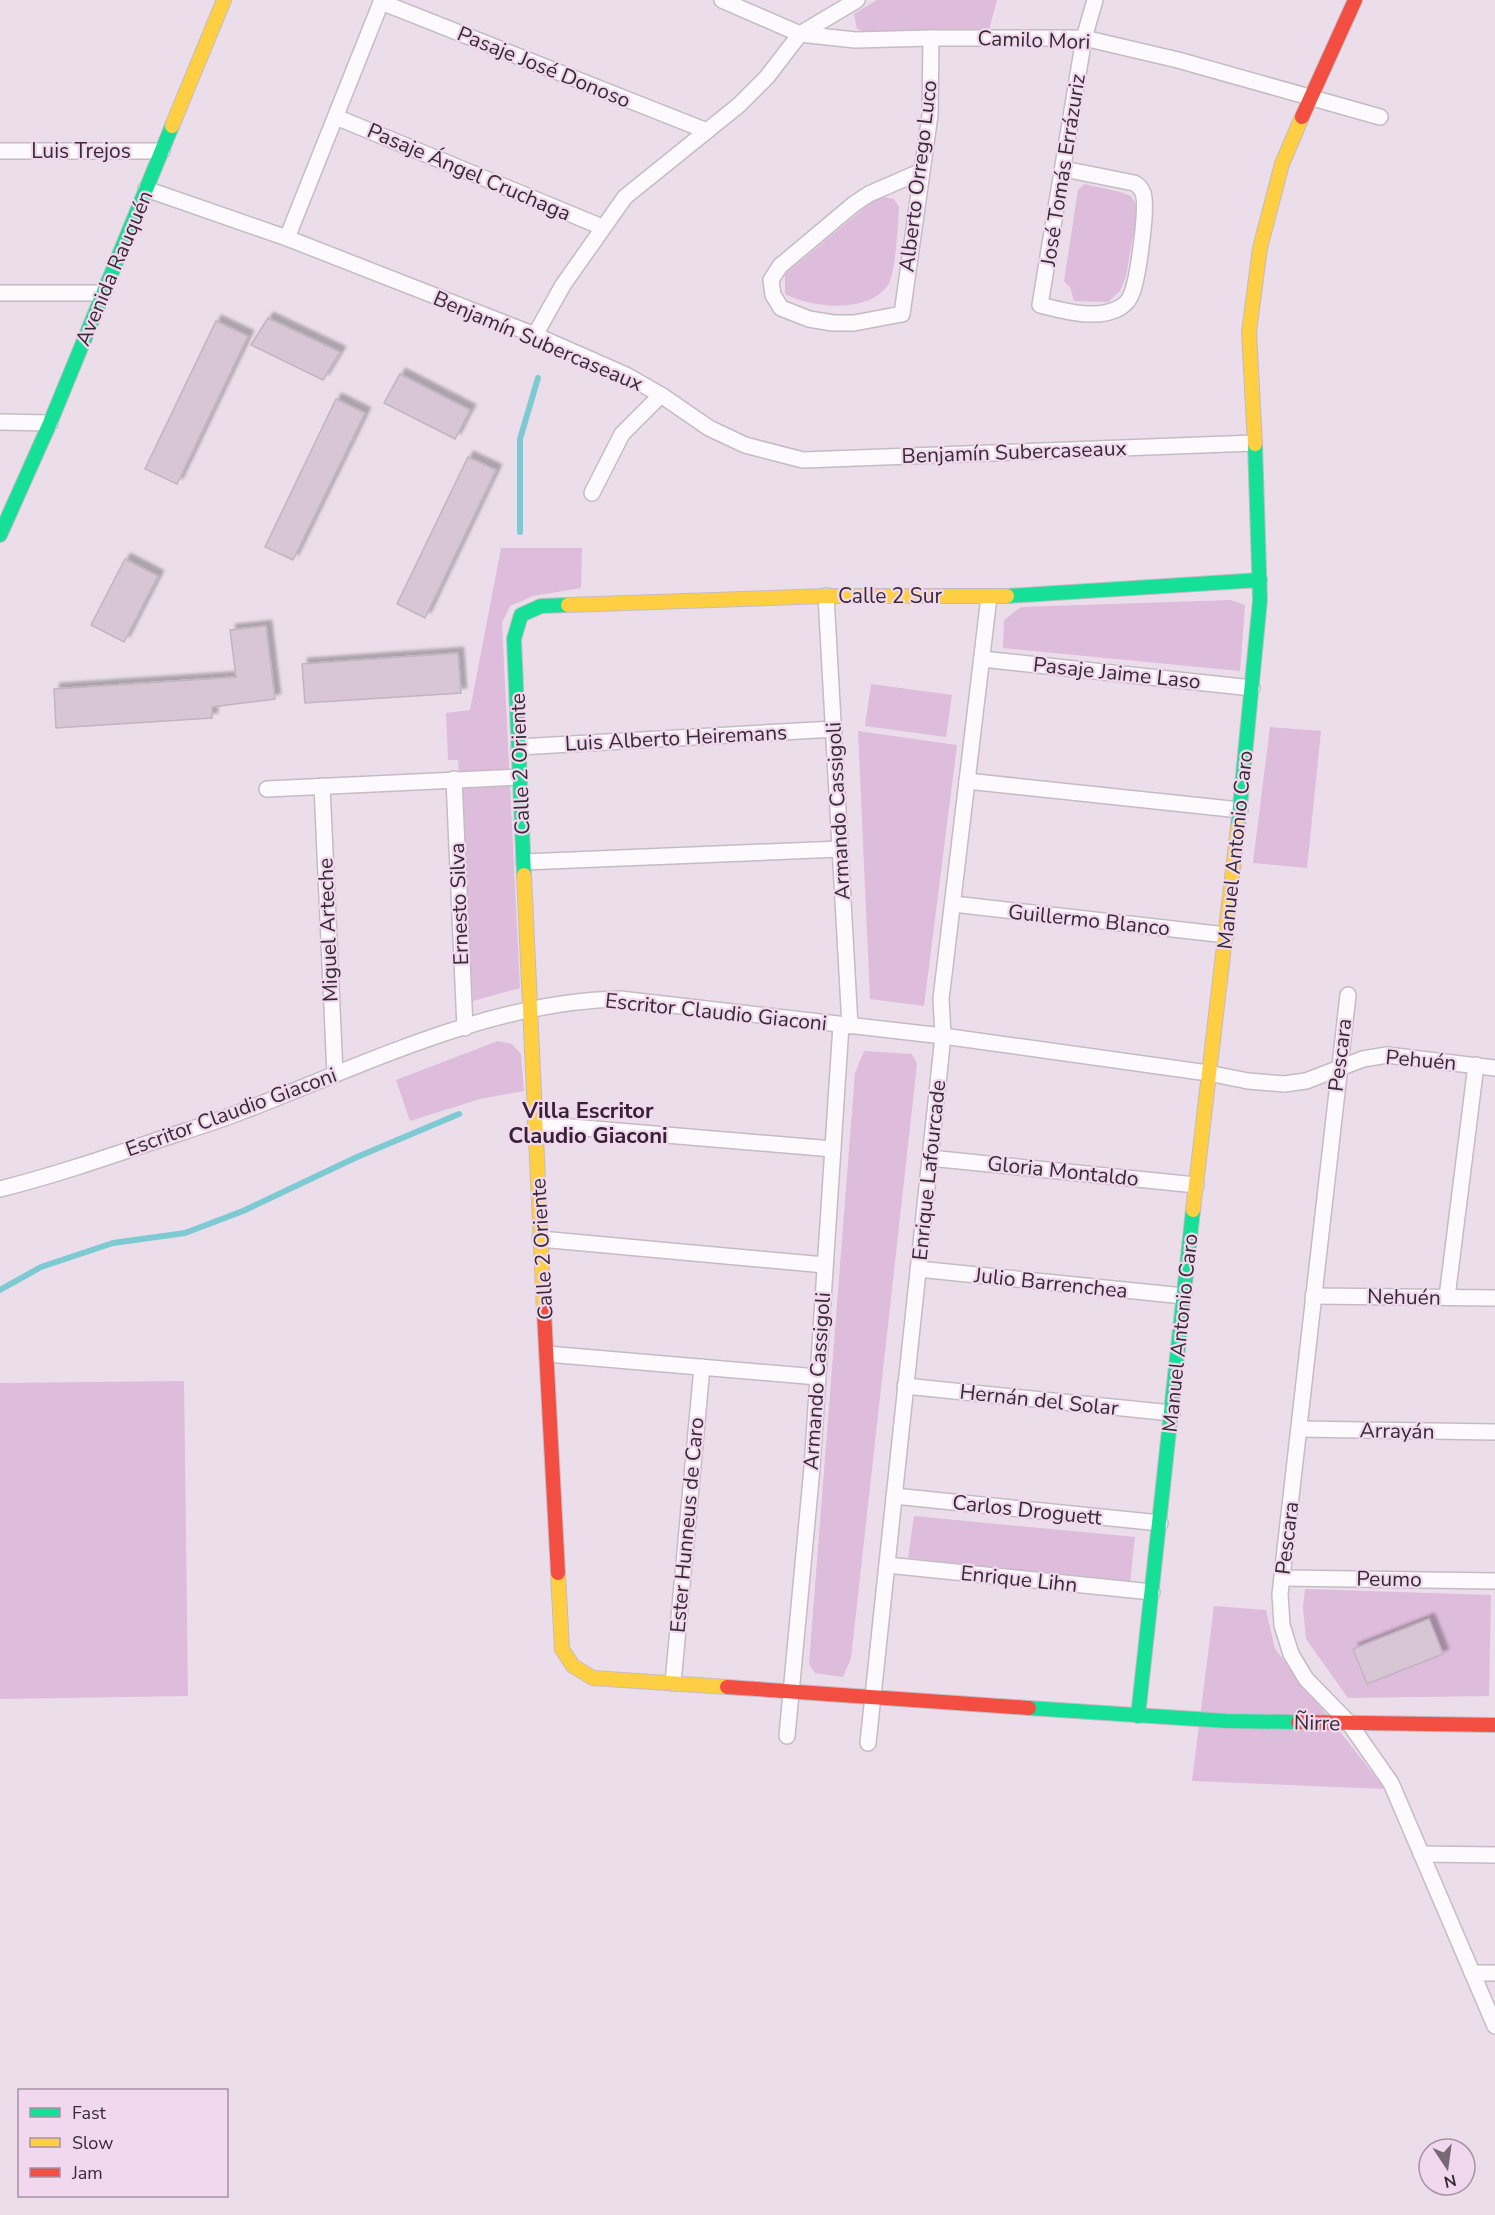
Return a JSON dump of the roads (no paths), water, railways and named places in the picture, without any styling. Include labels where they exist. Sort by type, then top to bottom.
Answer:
[{"type":"street","name":"Avenida Rauquén","points":[[0,535],[50,423],[224,0]]},
{"type":"street","name":"Camilo Mori","points":[[722,0],[800,34],[855,40],[1084,38],[1178,60],[1380,117]]},
{"type":"street","points":[[535,334],[563,285],[625,197],[739,105],[767,77],[800,34],[857,0]]},
{"type":"street","name":"José Tomás Errázuriz","points":[[1064,169],[1140,186],[1144,208],[1134,286],[1127,302],[1113,310],[1084,313],[1040,305],[1084,38],[1095,0]]},
{"type":"street","name":"Manuel Antonio Caro","points":[[1138,1716],[1208,1072],[1240,810],[1260,600],[1249,332],[1260,248],[1282,164],[1355,0]]},
{"type":"street","points":[[287,238],[382,1]]},
{"type":"street","name":"Pasaje José Donoso","points":[[382,1],[707,131]]},
{"type":"street","name":"Alberto Orrego Luco","points":[[922,171],[869,194],[854,204],[780,266],[771,280],[773,295],[781,308],[809,319],[833,323],[854,323],[902,314],[930,116],[931,38]]},
{"type":"street","name":"Pasaje Ángel Cruchaga","points":[[336,117],[602,228]]},
{"type":"street","name":"Luis Trejos","points":[[0,150],[162,151]]},
{"type":"street","name":"Benjamín Subercaseaux","points":[[146,189],[287,238],[535,334],[626,375],[661,395],[709,428],[745,445],[803,460],[1254,444]]},
{"type":"street","points":[[0,293],[103,293]]},
{"type":"street","points":[[592,493],[622,434],[661,395]]},
{"type":"street","points":[[0,422],[50,423]]},
{"type":"street","name":"Calle 2 Sur","points":[[521,615],[541,606],[826,596],[989,597],[1260,580]]},
{"type":"street","name":"Armando Cassigoli","points":[[787,1736],[812,1468],[833,1149],[846,1025],[840,849],[826,596]]},
{"type":"street","name":"Enrique Lafourcade","points":[[868,1743],[943,1036],[941,999],[989,597]]},
{"type":"street","name":"Calle 2 Oriente","points":[[521,615],[514,639],[540,1239],[562,1649],[573,1666]]},
{"type":"street","name":"Pasaje Jaime Laso","points":[[982,658],[1252,688]]},
{"type":"street","name":"Luis Alberto Heiremans","points":[[519,747],[834,729]]},
{"type":"street","points":[[267,789],[520,777]]},
{"type":"street","name":"Ernesto Silva","points":[[454,779],[465,1028]]},
{"type":"street","points":[[968,781],[1240,810]]},
{"type":"street","name":"Miguel Arteche","points":[[322,786],[335,1074]]},
{"type":"street","points":[[524,862],[840,849]]},
{"type":"street","name":"Guillermo Blanco","points":[[953,904],[1226,935]]},
{"type":"street","name":"Pescara","points":[[1348,995],[1282,1578],[1281,1625],[1291,1654],[1306,1679],[1349,1723],[1391,1783],[1495,2026]]},
{"type":"street","name":"Escritor Claudio Giaconi","points":[[0,1189],[50,1176],[242,1112],[335,1074],[465,1028],[530,1009],[588,999],[620,999],[943,1036],[1208,1072]]},
{"type":"street","name":"Pehuén","points":[[1208,1072],[1248,1081],[1284,1084],[1306,1081],[1363,1059],[1387,1055],[1495,1068]]},
{"type":"street","points":[[1447,1297],[1476,1065]]},
{"type":"street","points":[[536,1124],[833,1149]]},
{"type":"street","name":"Gloria Montaldo","points":[[930,1158],[1196,1185]]},
{"type":"street","points":[[540,1239],[825,1265]]},
{"type":"street","name":"Julio Barrenchea","points":[[918,1269],[1184,1296]]},
{"type":"street","name":"Nehuén","points":[[1313,1296],[1495,1298]]},
{"type":"street","points":[[547,1354],[818,1377]]},
{"type":"street","name":"Ester Hunneus de Caro","points":[[673,1683],[702,1367]]},
{"type":"street","name":"Hernán del Solar","points":[[905,1386],[1172,1413]]},
{"type":"street","name":"Arrayán","points":[[1299,1429],[1495,1432]]},
{"type":"street","name":"Carlos Droguett","points":[[894,1496],[1160,1523]]},
{"type":"street","name":"Enrique Lihn","points":[[886,1565],[1152,1592]]},
{"type":"street","name":"Peumo","points":[[1282,1578],[1495,1581]]},
{"type":"street","name":"Ñirre","points":[[573,1666],[593,1678],[1138,1716],[1227,1721],[1495,1725]]},
{"type":"street","points":[[1421,1854],[1495,1855]]},
{"type":"street","points":[[1472,1973],[1495,1973]]},
{"type":"waterway","points":[[520,532],[520,439],[538,378]]},
{"type":"waterway","points":[[0,1290],[41,1267],[113,1243],[185,1233],[243,1211],[357,1157],[459,1114]]},
{"type":"district","name":"Villa Escritor Claudio Giaconi","points":[[588,1124]]}]
